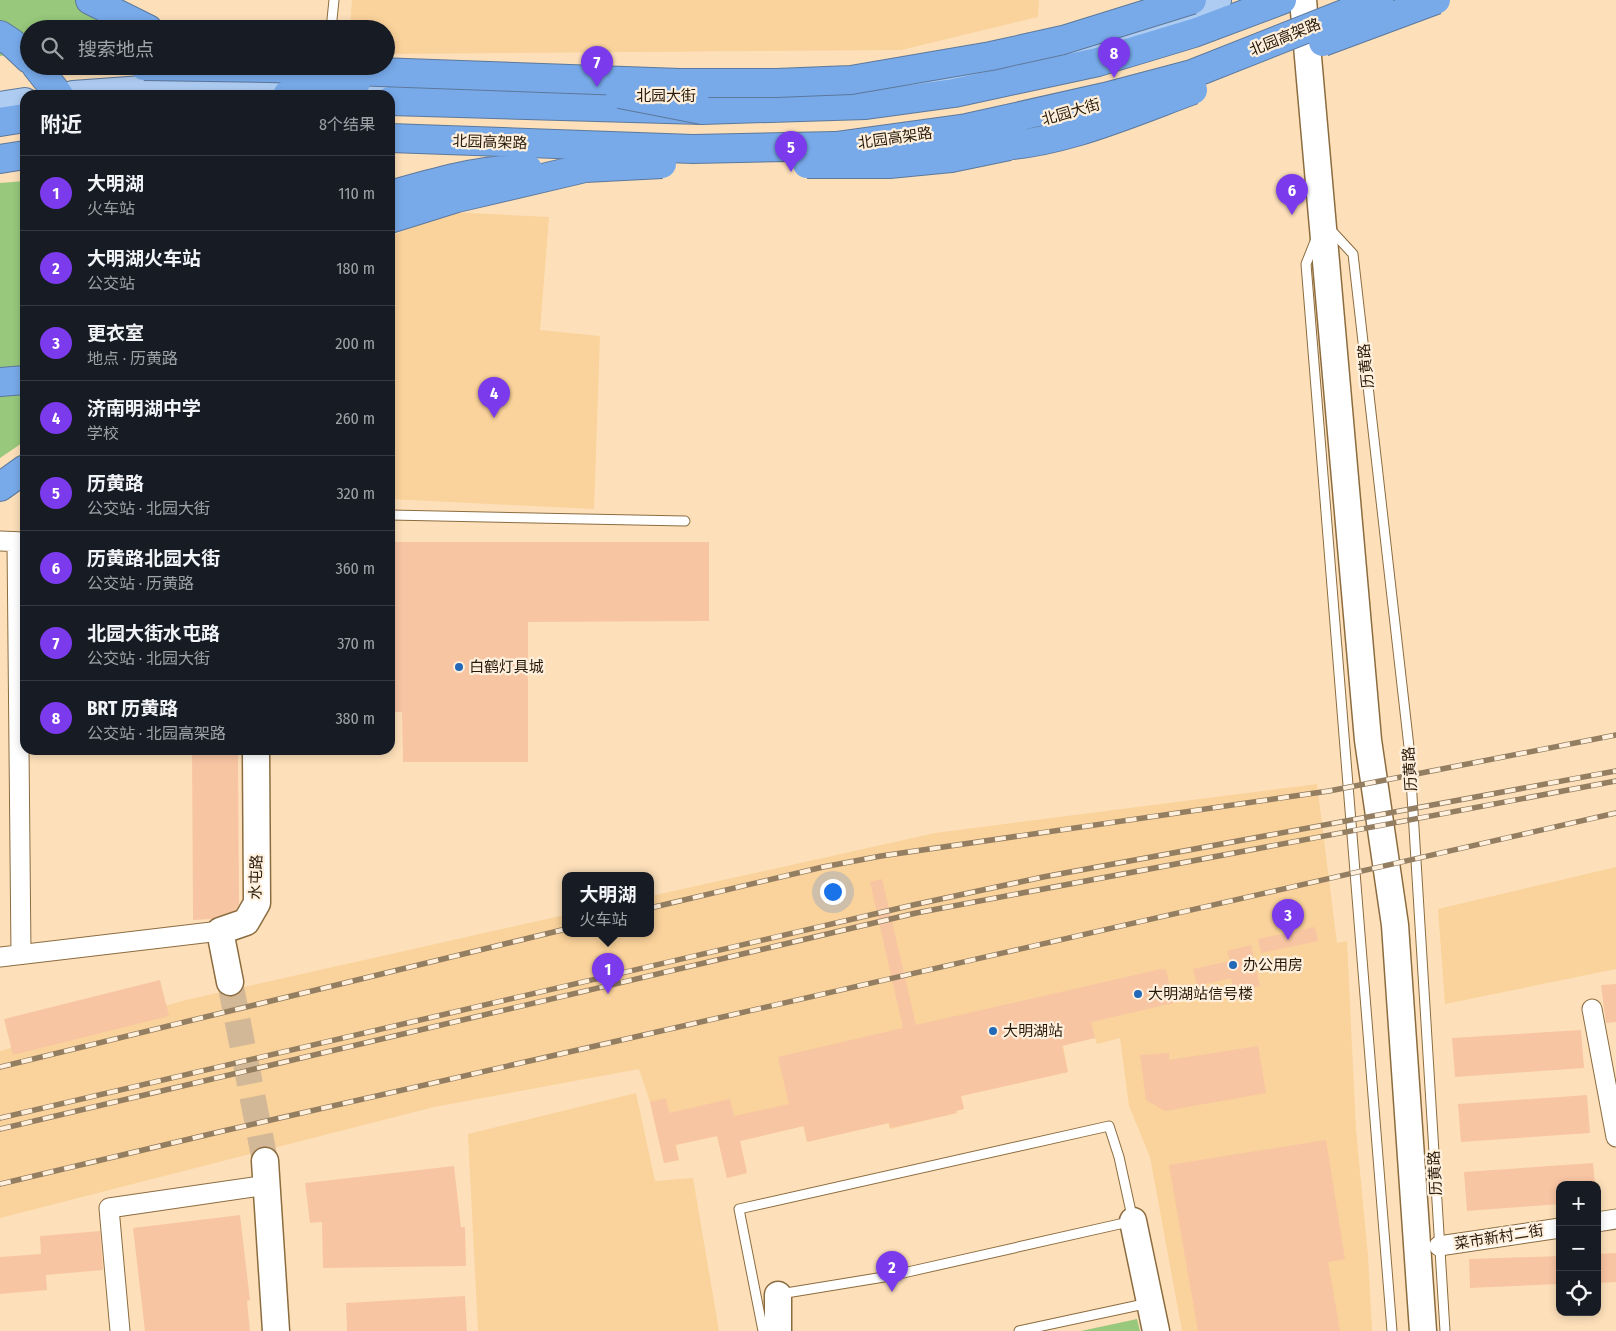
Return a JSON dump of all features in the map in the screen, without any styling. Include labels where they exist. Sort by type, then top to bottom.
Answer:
[{"type":"highway","points":[[90,0],[130,20]]},
{"type":"highway","points":[[395,73],[776,83],[851,80],[990,56],[1063,40],[1192,0]]},
{"type":"highway","points":[[395,101],[702,110],[866,105],[990,86],[1098,62],[1194,32],[1282,0]]},
{"type":"highway","name":"北园高架路","points":[[395,138],[693,149],[836,146],[967,128],[1105,97],[1192,74],[1378,0]]},
{"type":"highway","points":[[395,194],[439,181],[500,169],[585,168],[649,164],[888,164],[951,158],[1080,130],[1237,75],[1436,0]]},
{"type":"highway","points":[[0,35],[20,51]]},
{"type":"highway","points":[[0,57],[20,58]]},
{"type":"highway","points":[[316,90],[409,74]]},
{"type":"highway","points":[[1080,130],[1192,74]]},
{"type":"highway","points":[[43,75],[55,90]]},
{"type":"highway","points":[[535,78],[702,110]]},
{"type":"highway","points":[[0,122],[20,119]]},
{"type":"highway","points":[[836,146],[1009,146]]},
{"type":"highway","points":[[0,159],[20,156]]},
{"type":"highway","points":[[395,217],[448,200],[585,168]]},
{"type":"highway","points":[[0,382],[20,380]]},
{"type":"highway","points":[[0,487],[20,473]]},
{"type":"main road","name":"北园大街","points":[[143,90],[226,84],[325,82],[594,96],[781,97],[858,92],[979,73],[1066,54],[1204,8],[1217,0]]},
{"type":"main road","name":"北园大街","points":[[395,149],[723,154],[853,152],[1021,126],[1210,72],[1304,32],[1407,0]]},
{"type":"main road","points":[[0,106],[20,103]]},
{"type":"main road","points":[[0,170],[20,167]]},
{"type":"street","name":"历黄路","points":[[1303,0],[1304,32],[1368,740],[1395,925],[1423,1331]]},
{"type":"street","points":[[14,542],[21,954]]},
{"type":"street","name":"水屯路","points":[[220,931],[246,922],[257,903],[256,755]]},
{"type":"street","points":[[0,957],[220,931],[230,982]]},
{"type":"street","points":[[1592,1009],[1616,1137]]},
{"type":"street","points":[[120,1331],[109,1208],[266,1173],[276,1331]]},
{"type":"street","points":[[1601,1221],[1616,1219]]},
{"type":"street","points":[[1134,1221],[1156,1331]]},
{"type":"street","name":"菜市新村二街","points":[[1439,1246],[1556,1229]]},
{"type":"street","points":[[778,1295],[778,1331]]},
{"type":"lane","points":[[332,20],[334,0]]},
{"type":"lane","name":"历黄路","points":[[1392,1331],[1306,264],[1322,222],[1353,254],[1409,747],[1445,1331]]},
{"type":"lane","points":[[395,515],[686,522]]},
{"type":"lane","points":[[763,1331],[739,1209],[1109,1126],[1119,1157],[1134,1221],[890,1276],[778,1295]]},
{"type":"lane","points":[[1019,1331],[1150,1303]]},
{"type":"shaded area","points":[[352,0],[1039,0],[1038,17],[901,50],[395,54],[395,20],[351,20]]},
{"type":"shaded area","points":[[446,212],[549,217],[540,330],[600,336],[594,509],[395,499],[395,235]]},
{"type":"shaded area","name":"大明湖站","points":[[1317,784],[1337,943],[1347,941],[1356,1129],[1368,1256],[1372,1331],[1182,1331],[1150,1157],[1129,1106],[1120,1038],[1097,1044],[1095,1038],[1063,1045],[1068,1072],[961,1096],[964,1109],[956,1111],[957,1113],[890,1129],[888,1123],[807,1142],[803,1126],[740,1141],[747,1173],[727,1178],[717,1136],[676,1145],[679,1160],[664,1163],[650,1102],[639,1069],[434,1107],[0,1218],[0,1051],[186,1000],[562,916],[562,937],[654,937],[654,895],[935,833]]},
{"type":"shaded area","points":[[1616,867],[1616,969],[1445,1004],[1438,909]]},
{"type":"shaded area","points":[[636,1093],[655,1181],[693,1178],[719,1331],[478,1331],[468,1134]]},
{"type":"green space","points":[[0,0],[117,0],[127,20],[20,20],[20,53],[0,56]]},
{"type":"green space","points":[[20,181],[20,444],[0,458],[0,183]]},
{"type":"green space","points":[[1137,1319],[1140,1331],[1081,1331]]},
{"type":"building","name":"白鹤灯具城","points":[[395,542],[709,542],[709,621],[528,622],[528,762],[403,762],[402,712],[395,712]]},
{"type":"building","points":[[192,755],[238,755],[239,904],[236,910],[211,919],[193,920]]},
{"type":"building","name":"大明湖站","points":[[882,879],[916,1025],[1161,969],[1166,970],[1174,1003],[1091,1022],[1095,1038],[1062,1046],[1068,1072],[961,1096],[964,1109],[956,1111],[957,1113],[890,1128],[889,1123],[807,1142],[804,1126],[740,1141],[747,1173],[727,1178],[717,1136],[675,1145],[679,1160],[664,1163],[650,1102],[666,1098],[669,1113],[730,1099],[734,1116],[789,1104],[778,1057],[903,1028],[870,882]]},
{"type":"building","points":[[1315,927],[1318,941],[1261,953],[1258,939]]},
{"type":"building","name":"办公用房","points":[[1251,945],[1260,986],[1234,992],[1231,978],[1197,986],[1193,969],[1230,961],[1227,951]]},
{"type":"building","points":[[160,980],[169,1016],[13,1055],[4,1019]]},
{"type":"building","points":[[1616,984],[1616,1022],[1606,1023],[1601,985]]},
{"type":"building","points":[[1581,1030],[1584,1068],[1455,1077],[1452,1038]]},
{"type":"building","points":[[1258,1046],[1266,1093],[1165,1111],[1146,1100],[1140,1055],[1169,1053],[1169,1060]]},
{"type":"building","points":[[1587,1095],[1590,1133],[1461,1142],[1458,1104]]},
{"type":"building","points":[[1326,1140],[1345,1259],[1328,1262],[1340,1331],[1198,1331],[1169,1165]]},
{"type":"building","points":[[1593,1163],[1595,1181],[1556,1181],[1556,1204],[1467,1211],[1464,1172]]},
{"type":"building","points":[[454,1166],[461,1227],[465,1227],[466,1266],[323,1268],[322,1222],[310,1223],[305,1183]]},
{"type":"building","points":[[240,1215],[250,1300],[247,1301],[250,1331],[145,1331],[133,1228]]},
{"type":"building","points":[[100,1231],[103,1270],[46,1275],[47,1290],[0,1294],[0,1257],[41,1254],[40,1236]]},
{"type":"building","points":[[1616,1253],[1616,1282],[1601,1283],[1601,1254]]},
{"type":"building","points":[[1556,1256],[1556,1284],[1470,1288],[1469,1259]]},
{"type":"building","points":[[465,1296],[467,1331],[347,1331],[346,1303]]},
{"type":"tunnel","points":[[230,982],[265,1161]]},
{"type":"railway","points":[[654,907],[823,867],[881,856],[1329,791],[1616,735]]},
{"type":"railway","points":[[0,1118],[913,905],[1043,877],[1616,771]]},
{"type":"railway","points":[[0,1129],[916,913],[1616,781]]},
{"type":"railway","points":[[0,1184],[223,1131],[1616,813]]},
{"type":"railway","points":[[0,1067],[562,930]]},
{"type":"place","name":"BRT 历黄路","points":[[1114,78]]},
{"type":"place","name":"北园大街水屯路","points":[[597,87]]},
{"type":"place","name":"历黄路","points":[[791,172]]},
{"type":"place","name":"历黄路北园大街","points":[[1292,215]]},
{"type":"place","name":"济南明湖中学","points":[[494,418]]},
{"type":"place","name":"白鹤灯具城","points":[[459,667]]},
{"type":"place","name":"更衣室","points":[[1288,940]]},
{"type":"place","name":"办公用房","points":[[1233,965]]},
{"type":"place","name":"大明湖","points":[[608,994]]},
{"type":"place","name":"大明湖站信号楼","points":[[1138,994]]},
{"type":"place","name":"大明湖站","points":[[993,1031]]},
{"type":"place","name":"大明湖火车站","points":[[892,1292]]}]
